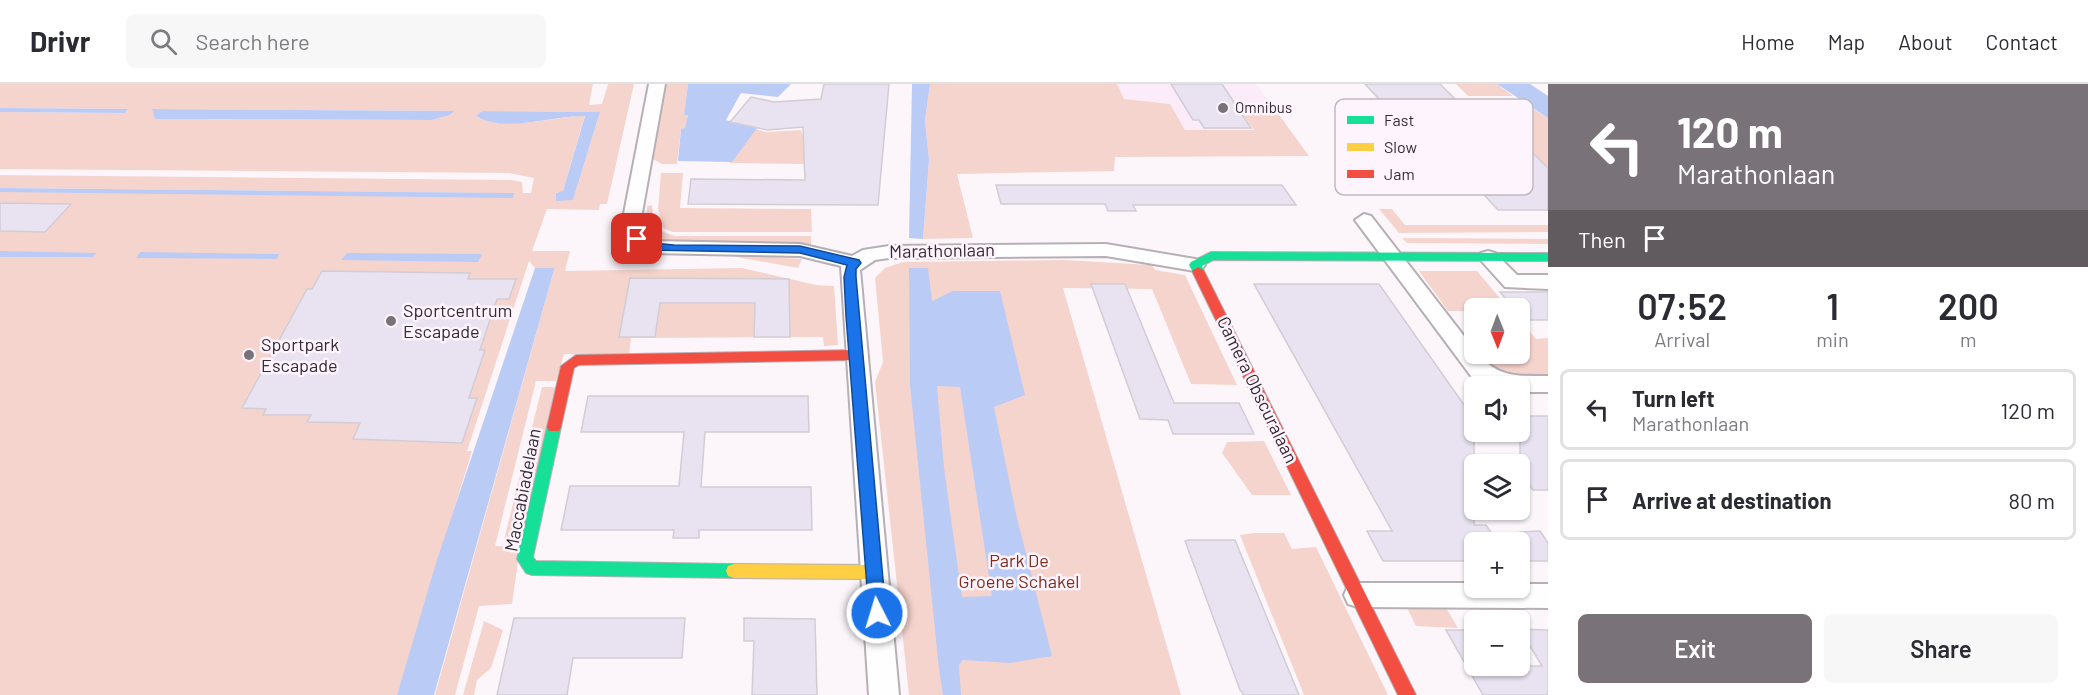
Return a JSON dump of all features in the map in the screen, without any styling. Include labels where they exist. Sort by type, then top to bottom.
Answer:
[{"type":"street","points":[[657,84],[631,224],[637,239],[649,247],[674,249],[800,250],[855,263]]},
{"type":"street","points":[[1364,220],[1479,370],[1506,384],[1548,384]]},
{"type":"street","name":"Marathonlaan","points":[[855,263],[870,254],[889,252],[1106,250],[1195,265]]},
{"type":"street","points":[[1195,265],[1211,256],[1548,257]]},
{"type":"street","points":[[1488,257],[1512,282],[1548,282]]},
{"type":"street","points":[[855,263],[850,268],[855,355],[884,695]]},
{"type":"street","name":"Camera Obscuralaan","points":[[1195,265],[1407,695]]},
{"type":"street","name":"Maccabiadelaan","points":[[855,355],[576,360],[568,366],[565,376],[525,559],[532,568],[549,570],[874,572]]},
{"type":"street","points":[[1358,595],[1548,596]]},
{"type":"shaded area","name":"Omnibus","points":[[1117,84],[1256,84],[1277,112],[1242,112],[1254,130],[1185,130],[1170,104],[1124,99]]},
{"type":"green space","name":"Sportpark Escapade","points":[[0,84],[593,84],[589,105],[602,104],[608,84],[634,84],[607,204],[600,204],[599,210],[547,209],[532,251],[570,251],[565,271],[742,268],[816,285],[834,286],[838,345],[824,346],[823,337],[631,338],[629,355],[564,354],[556,381],[536,381],[495,546],[520,547],[512,604],[479,606],[455,695],[435,695],[554,270],[535,268],[529,261],[467,451],[472,451],[397,695],[0,695],[0,192],[495,193],[0,188],[0,175],[511,180],[522,182],[523,193],[531,193],[534,178],[509,173],[0,169],[0,112],[125,113],[128,109],[0,108]],"holes":[[[153,109],[453,111],[450,115],[432,120],[156,119]],[[482,111],[600,112],[573,200],[556,193],[563,191],[585,115],[500,123],[476,116]]]},
{"type":"green space","points":[[666,84],[688,84],[684,115],[688,115],[685,129],[681,129],[677,164],[662,164],[653,159]]},
{"type":"green space","points":[[930,84],[1117,84],[1124,99],[1170,104],[1185,130],[1254,130],[1241,112],[1277,112],[1309,156],[1115,157],[1114,171],[957,174],[973,238],[923,239],[929,160],[925,120]]},
{"type":"green space","points":[[1456,84],[1497,84],[1513,96],[1468,96]]},
{"type":"green space","points":[[1533,109],[1548,118],[1548,168],[1533,153]]},
{"type":"green space","points":[[756,129],[766,132],[801,130],[802,134],[808,134],[808,164],[729,163]]},
{"type":"green space","points":[[661,173],[683,173],[680,208],[811,209],[812,232],[673,232],[663,228],[658,209]]},
{"type":"green space","points":[[652,205],[656,227],[676,236],[811,236],[811,245],[673,243],[655,236],[646,228],[647,206]]},
{"type":"green space","points":[[1379,209],[1392,209],[1405,225],[1548,225],[1548,232],[1399,233]]},
{"type":"green space","points":[[1402,238],[1548,239],[1548,244],[1407,243]]},
{"type":"green space","points":[[736,255],[802,259],[798,268],[736,257]]},
{"type":"green space","name":"Park De Groene Schakel","points":[[1065,260],[1152,265],[1155,270],[1185,275],[1237,385],[1191,384],[1152,289],[1063,288],[1181,695],[909,695],[875,382],[883,362],[875,278],[885,268],[903,262]]},
{"type":"green space","points":[[1419,271],[1477,271],[1500,298],[1464,298],[1464,311],[1448,311]]},
{"type":"green space","points":[[1530,332],[1536,339],[1548,338],[1548,374],[1521,374],[1491,364],[1530,364]]},
{"type":"green space","points":[[542,387],[556,387],[522,539],[504,540]]},
{"type":"green space","points":[[1264,441],[1291,495],[1252,495],[1222,453],[1227,442]]},
{"type":"green space","points":[[1284,533],[1292,549],[1316,547],[1388,695],[1304,695],[1240,535]]},
{"type":"green space","points":[[1406,606],[1445,606],[1458,628],[1416,626]]},
{"type":"green space","points":[[484,621],[503,630],[491,668],[477,680],[474,695],[463,695]]},
{"type":"water","points":[[688,84],[791,84],[778,97],[741,93],[726,120],[757,128],[732,162],[678,161],[681,129],[685,128],[688,115],[684,115]]},
{"type":"water","points":[[912,84],[930,84],[925,120],[929,160],[923,239],[909,238]]},
{"type":"water","points":[[1497,84],[1530,84],[1548,96],[1548,118],[1533,108],[1533,99],[1520,99]]},
{"type":"water","points":[[0,108],[128,109],[125,113],[0,112]]},
{"type":"water","points":[[152,109],[454,111],[450,115],[432,120],[155,119]]},
{"type":"water","points":[[482,111],[600,112],[573,200],[556,201],[556,193],[563,191],[585,116],[515,124],[488,121],[476,116]]},
{"type":"water","points":[[0,188],[514,193],[513,198],[0,192]]},
{"type":"water","points":[[0,251],[96,253],[93,257],[0,257]]},
{"type":"water","points":[[140,252],[279,254],[277,259],[136,258]]},
{"type":"water","points":[[347,253],[482,254],[478,262],[341,260]]},
{"type":"water","points":[[535,268],[554,268],[554,270],[434,695],[397,695],[436,563]]},
{"type":"water","points":[[909,268],[928,268],[932,301],[953,291],[1000,291],[1025,395],[994,407],[1017,518],[1052,656],[1010,663],[963,660],[959,665],[961,695],[943,695],[910,385]],"holes":[[[937,386],[960,387],[992,596],[962,597],[944,468]]]},
{"type":"building","points":[[824,84],[889,84],[878,205],[688,204],[691,179],[805,180],[803,127],[767,130],[730,122],[751,97],[774,102],[821,99]]},
{"type":"building","points":[[1171,84],[1222,84],[1251,128],[1204,128],[1199,120],[1193,120]]},
{"type":"building","points":[[1365,84],[1440,84],[1455,99],[1379,99]]},
{"type":"building","points":[[1533,153],[1548,168],[1548,210],[1498,210],[1484,195],[1533,195]]},
{"type":"building","points":[[996,185],[1282,185],[1296,205],[1133,205],[1136,211],[1108,211],[1105,204],[1001,204]]},
{"type":"building","points":[[0,203],[71,204],[45,232],[0,231]]},
{"type":"building","points":[[322,271],[470,273],[468,279],[516,279],[509,299],[497,299],[480,350],[485,350],[469,398],[477,398],[462,443],[353,439],[360,423],[307,422],[311,415],[263,415],[266,409],[242,408],[307,289],[312,289]]},
{"type":"building","points":[[630,278],[789,279],[790,337],[754,337],[755,303],[660,303],[655,337],[619,337]]},
{"type":"building","points":[[1091,284],[1125,284],[1174,403],[1239,403],[1254,434],[1173,434],[1168,420],[1140,419]]},
{"type":"building","points":[[1254,284],[1379,284],[1464,405],[1464,442],[1474,442],[1474,454],[1464,454],[1464,520],[1474,520],[1474,525],[1486,525],[1491,532],[1464,532],[1464,561],[1383,561],[1367,531],[1392,531]]},
{"type":"building","points":[[1500,292],[1548,292],[1548,320],[1530,320],[1530,298],[1505,298]]},
{"type":"building","points":[[588,396],[808,396],[809,432],[705,432],[701,487],[811,487],[812,530],[699,530],[699,538],[673,538],[674,530],[561,530],[570,486],[679,486],[684,432],[581,432]]},
{"type":"building","points":[[1530,416],[1548,416],[1548,490],[1533,490],[1530,486],[1530,454],[1520,454],[1520,442],[1530,442]]},
{"type":"building","points":[[1540,531],[1548,543],[1548,561],[1530,561],[1530,532],[1520,532]]},
{"type":"building","points":[[1235,540],[1299,695],[1244,695],[1240,690],[1185,541]]},
{"type":"building","points":[[514,618],[685,618],[682,658],[573,658],[567,695],[497,695]]},
{"type":"building","points":[[744,618],[815,619],[817,695],[752,695],[754,641],[744,641]]},
{"type":"building","points":[[1530,629],[1548,630],[1548,695],[1483,695],[1472,676],[1530,676],[1530,666],[1542,666],[1530,646]]},
{"type":"building","points":[[1446,630],[1464,630],[1464,662]]},
{"type":"traffic: fast","points":[[1198,271],[1195,265],[1211,256],[1548,257]]},
{"type":"traffic: fast","points":[[554,427],[525,559],[532,568],[734,571]]},
{"type":"traffic: slow","points":[[734,571],[874,572]]},
{"type":"traffic: jam","points":[[1198,271],[1407,695]]},
{"type":"traffic: jam","points":[[554,427],[568,366],[576,360],[855,355]]},
{"type":"place","name":"Omnibus","points":[[1223,108]]},
{"type":"place","name":"Sportcentrum Escapade","points":[[391,321]]},
{"type":"place","name":"Sportpark Escapade","points":[[249,355]]},
{"type":"route","points":[[637,239],[649,247],[674,249],[800,250],[855,263],[850,268],[852,316],[877,613]]}]
